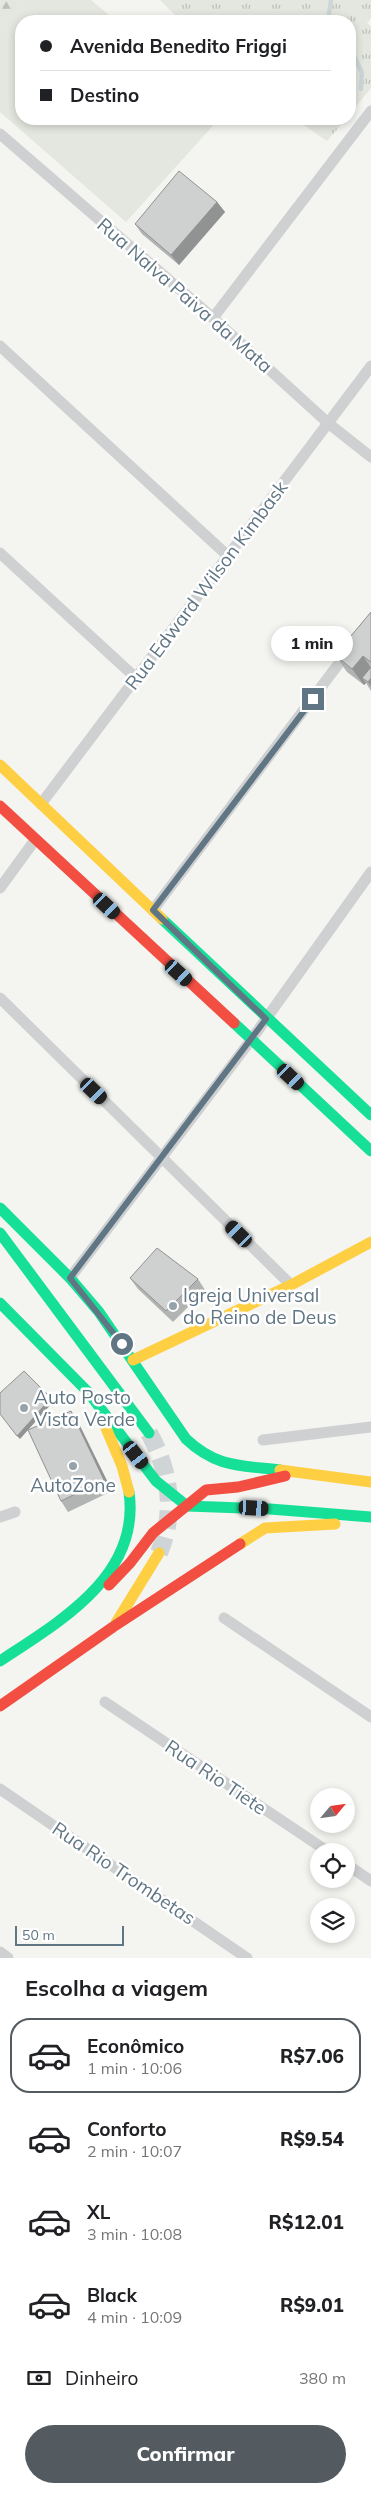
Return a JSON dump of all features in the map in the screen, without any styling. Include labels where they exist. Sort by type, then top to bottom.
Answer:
[{"type":"main road","points":[[0,765],[266,1019],[371,1115]]},
{"type":"main road","points":[[0,806],[371,1151]]},
{"type":"main road","points":[[0,1208],[70,1278],[133,1360],[186,1439],[202,1454],[223,1463],[371,1482]]},
{"type":"main road","points":[[0,1233],[149,1433]]},
{"type":"main road","points":[[133,1360],[291,1285],[371,1242]]},
{"type":"main road","points":[[0,1303],[88,1392],[156,1481],[188,1506],[270,1509],[371,1517]]},
{"type":"main road","points":[[86,1602],[119,1556],[129,1533],[131,1510],[128,1478],[88,1392]]},
{"type":"main road","points":[[0,1662],[115,1580],[153,1533],[206,1490],[238,1487],[295,1473]]},
{"type":"main road","points":[[0,1706],[113,1627],[265,1528],[371,1521]]},
{"type":"main road","points":[[113,1627],[159,1553]]},
{"type":"street","points":[[213,318],[371,110]]},
{"type":"street","name":"Rua Nalva Paiva da Mata","points":[[0,134],[213,318],[328,423],[371,457]]},
{"type":"street","points":[[0,346],[228,556]]},
{"type":"street","name":"Rua Edward Wilson Kimbask","points":[[41,804],[371,366]]},
{"type":"street","points":[[0,553],[136,678]]},
{"type":"street","points":[[153,910],[354,644]]},
{"type":"street","points":[[0,888],[35,840]]},
{"type":"street","points":[[70,1278],[251,1040],[371,872]]},
{"type":"street","points":[[0,998],[291,1285]]},
{"type":"street","points":[[263,1440],[371,1426]]},
{"type":"street","points":[[0,1517],[15,1512]]},
{"type":"street","points":[[224,1618],[371,1717]]},
{"type":"street","name":"Rua Rio Tiete","points":[[105,1702],[315,1843]]},
{"type":"street","name":"Rua Rio Trombetas","points":[[0,1789],[247,1958]]},
{"type":"street","points":[[355,1870],[371,1881]]},
{"type":"street","points":[[0,1952],[8,1958]]},
{"type":"green space","points":[[0,0],[25,0],[0,31]]},
{"type":"green space","points":[[25,0],[91,0],[109,15],[15,15],[15,125],[214,125],[126,222],[0,112],[0,31]]},
{"type":"green space","points":[[160,0],[371,0],[371,18],[367,23],[371,26],[371,88],[356,107],[356,15],[175,15]]},
{"type":"green space","points":[[304,125],[341,125],[327,141]]},
{"type":"building","points":[[179,171],[217,202],[171,255],[135,224]]},
{"type":"building","points":[[371,612],[371,662],[363,656],[352,669],[335,655]]},
{"type":"building","points":[[371,667],[371,678],[368,682],[362,678]]},
{"type":"building","name":"Igreja Universal do Reino de Deus","points":[[157,1248],[198,1279],[166,1311],[130,1278]]},
{"type":"building","name":"Auto Posto Vista Verde","points":[[24,1371],[51,1398],[17,1436],[0,1414],[0,1393]]},
{"type":"building","name":"AutoZone","points":[[71,1411],[104,1480],[61,1501],[28,1430]]},
{"type":"waterway","points":[[329,15],[331,0]]},
{"type":"waterway","points":[[356,60],[362,73],[361,89]]},
{"type":"tunnel","points":[[149,1433],[162,1462],[168,1492],[168,1522],[159,1553]]},
{"type":"traffic: fast","points":[[162,919],[371,1115]]},
{"type":"traffic: fast","points":[[234,1023],[371,1151]]},
{"type":"traffic: fast","points":[[0,1208],[70,1278],[99,1312],[186,1439],[208,1455],[230,1464],[280,1470]]},
{"type":"traffic: fast","points":[[0,1233],[149,1433]]},
{"type":"traffic: fast","points":[[0,1303],[88,1392],[156,1481],[187,1506],[270,1509],[371,1517]]},
{"type":"traffic: fast","points":[[0,1661],[70,1613],[109,1572],[122,1548],[129,1522],[129,1492]]},
{"type":"traffic: slow","points":[[0,765],[162,919]]},
{"type":"traffic: slow","points":[[133,1360],[291,1285],[371,1242]]},
{"type":"traffic: slow","points":[[106,1428],[122,1466],[129,1492]]},
{"type":"traffic: slow","points":[[280,1470],[371,1482]]},
{"type":"traffic: slow","points":[[240,1544],[265,1528],[335,1524]]},
{"type":"traffic: slow","points":[[116,1623],[159,1553]]},
{"type":"traffic: jam","points":[[0,806],[234,1023]]},
{"type":"traffic: jam","points":[[109,1585],[130,1563],[153,1533],[206,1490],[238,1487],[285,1476]]},
{"type":"traffic: jam","points":[[0,1706],[113,1627],[240,1544]]},
{"type":"place","name":"Igreja Universal do Reino de Deus","points":[[173,1306]]},
{"type":"place","name":"Auto Posto Vista Verde","points":[[24,1408]]},
{"type":"place","name":"AutoZone","points":[[73,1466]]},
{"type":"route","points":[[122,1344],[99,1312],[70,1278],[266,1019],[153,910],[313,699]]}]
